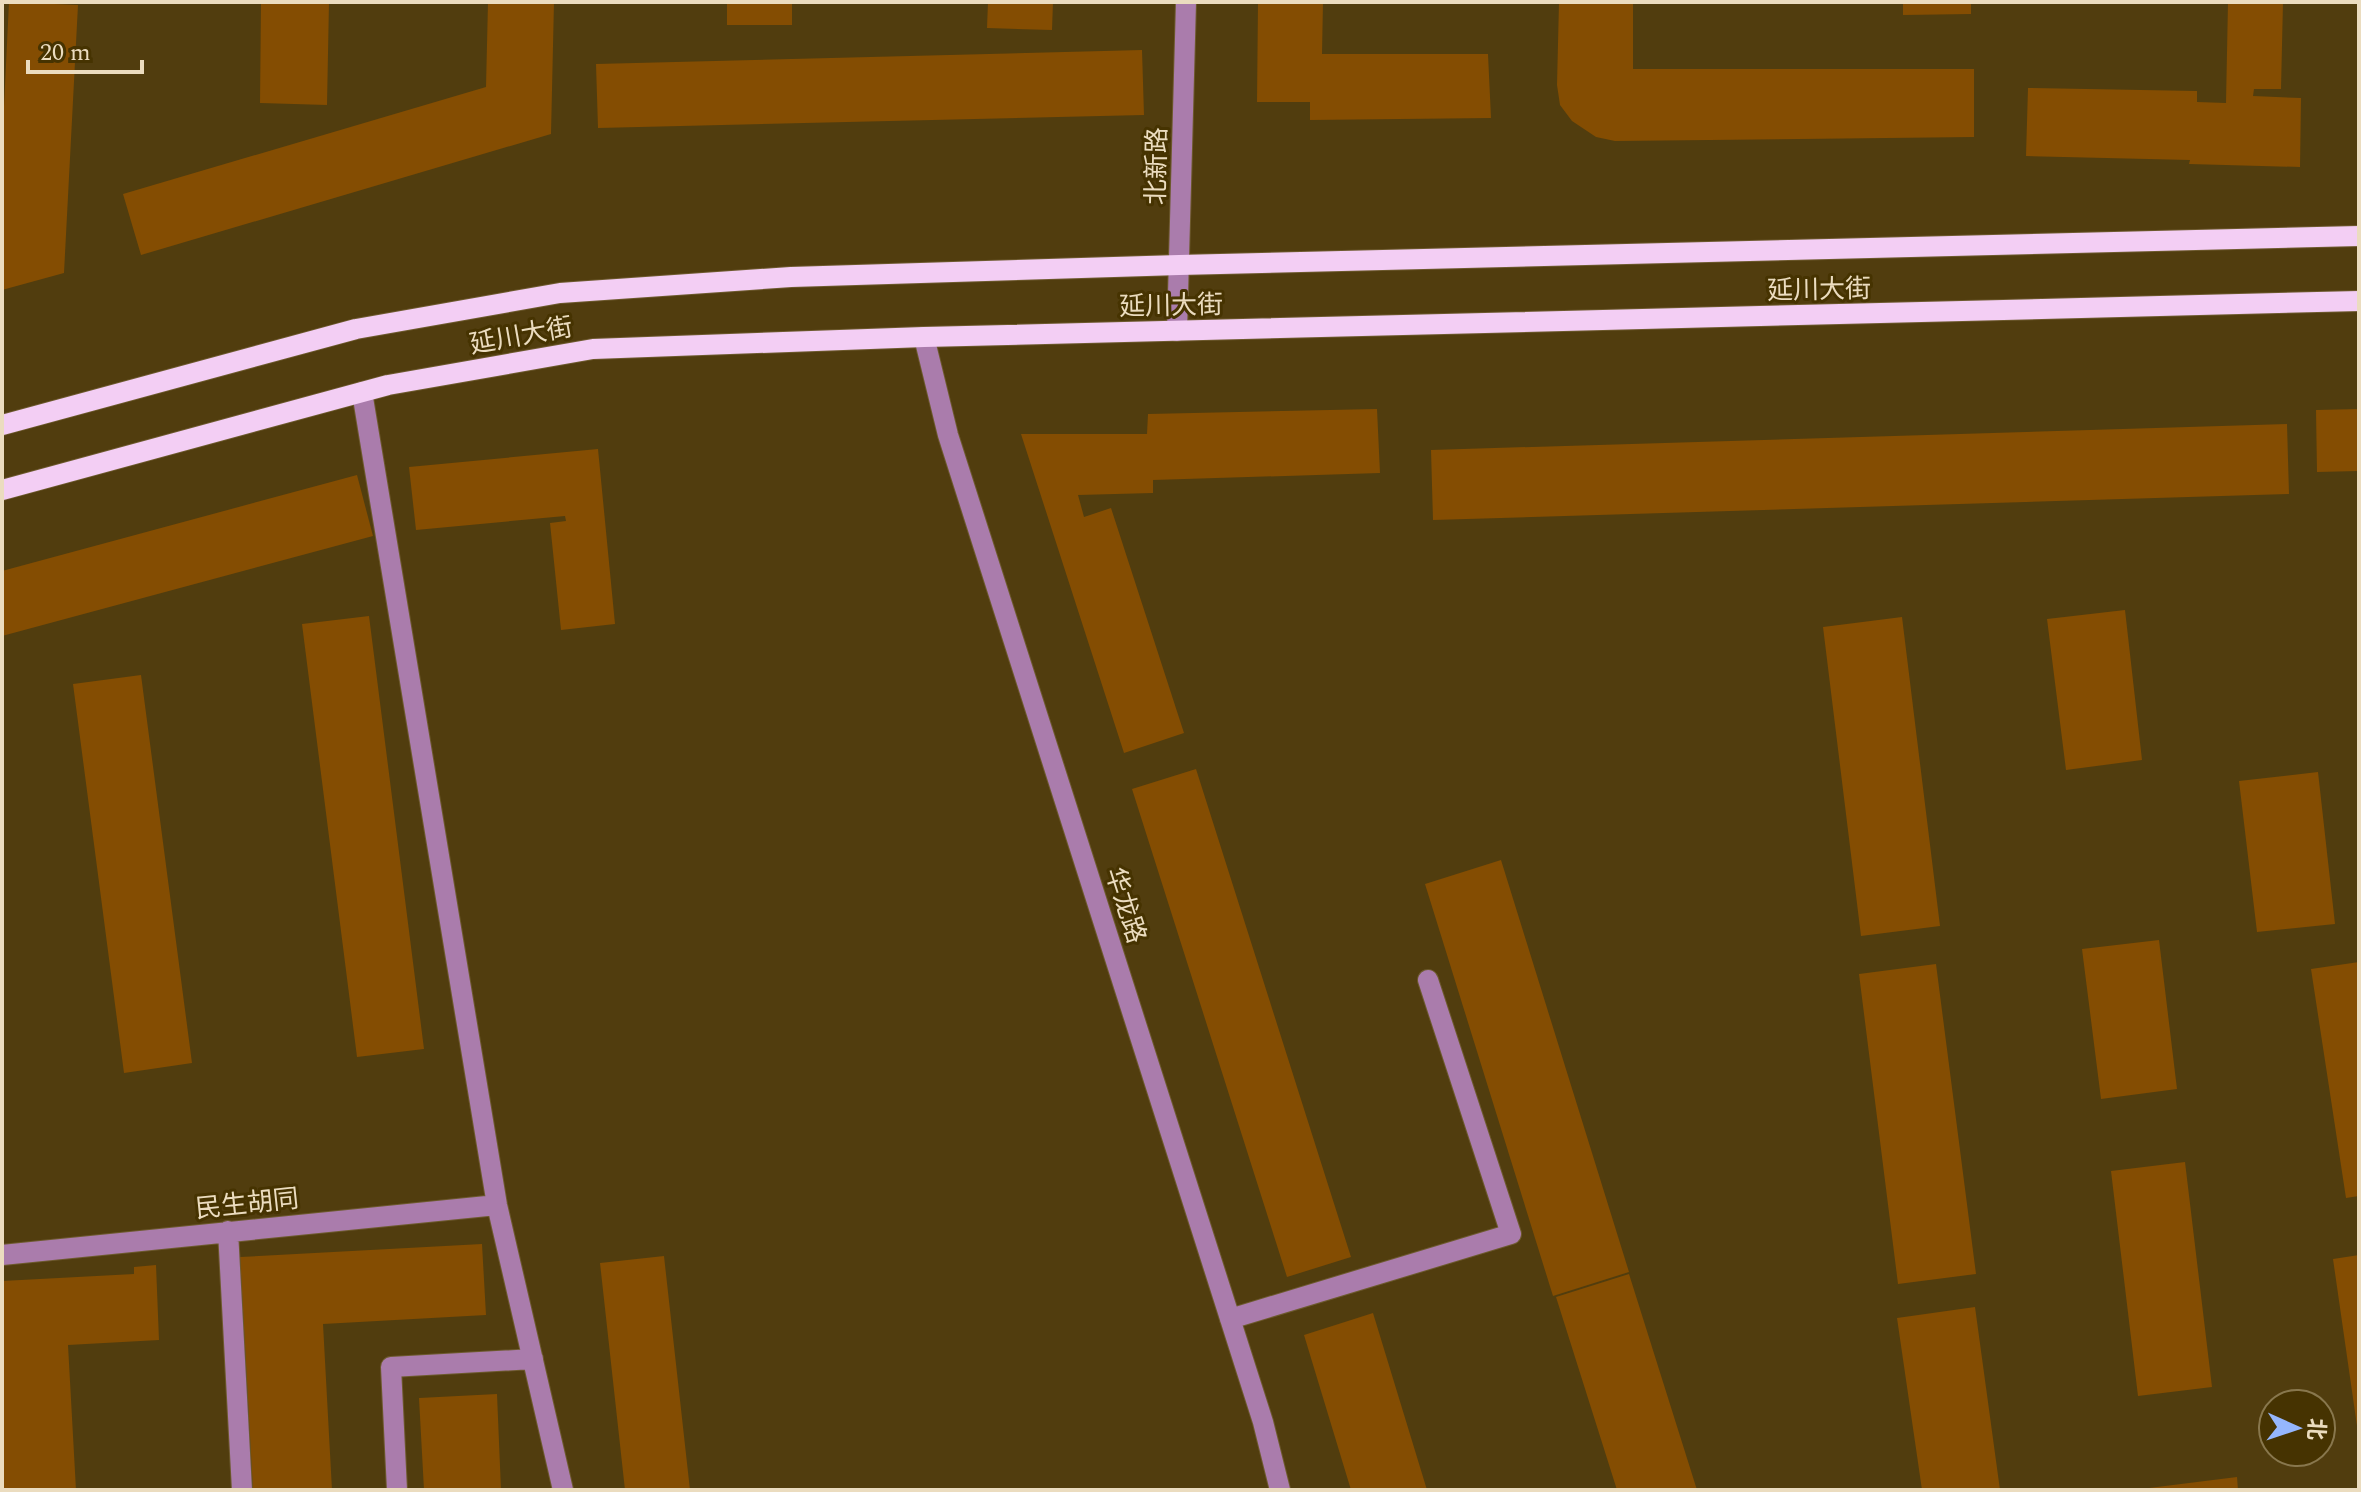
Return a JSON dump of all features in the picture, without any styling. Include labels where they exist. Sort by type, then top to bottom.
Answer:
[{"type":"main road","name":"延川大街","points":[[2,425],[356,329],[560,293],[791,277],[2359,236]]},
{"type":"main road","name":"延川大街","points":[[2,490],[388,385],[593,349],[924,337],[2359,301]]},
{"type":"street","name":"北新路","points":[[1177,331],[1186,2]]},
{"type":"street","name":"华龙路","points":[[924,337],[948,435],[1263,1422],[1280,1490]]},
{"type":"street","points":[[362,392],[497,1205],[563,1490]]},
{"type":"street","points":[[1230,1319],[1511,1234],[1428,980]]},
{"type":"street","name":"民生胡同","points":[[2,1255],[497,1205]]},
{"type":"street","points":[[228,1231],[242,1490]]},
{"type":"street","points":[[397,1490],[391,1367],[533,1359]]},
{"type":"building","points":[[9,2],[78,5],[64,273],[2,290],[2,148]]},
{"type":"building","points":[[261,2],[329,2],[327,105],[260,103]]},
{"type":"building","points":[[488,2],[554,2],[551,134],[141,255],[123,194],[486,87]]},
{"type":"building","points":[[727,2],[792,2],[792,25],[727,25]]},
{"type":"building","points":[[988,2],[1053,2],[1052,30],[987,28]]},
{"type":"building","points":[[1258,2],[1323,2],[1322,54],[1488,54],[1491,118],[1310,120],[1310,102],[1257,102]]},
{"type":"building","points":[[1559,2],[1633,2],[1633,69],[1974,69],[1974,137],[1615,141],[1596,137],[1572,121],[1560,105],[1557,85]]},
{"type":"building","points":[[1903,2],[1971,2],[1971,14],[1903,15]]},
{"type":"building","points":[[2228,2],[2283,2],[2281,89],[2254,89],[2253,96],[2301,98],[2300,167],[2189,164],[2190,160],[2026,156],[2028,88],[2197,91],[2197,102],[2226,103]]},
{"type":"building","points":[[1142,50],[1144,115],[598,128],[596,64]]},
{"type":"building","points":[[1377,409],[1380,473],[1153,480],[1153,493],[1078,495],[1084,517],[1111,508],[1184,733],[1124,753],[1021,434],[1147,434],[1148,414]]},
{"type":"building","points":[[2359,409],[2359,471],[2317,472],[2316,410]]},
{"type":"building","points":[[2287,424],[2289,494],[1433,520],[1431,450]]},
{"type":"building","points":[[598,449],[615,624],[561,630],[550,523],[566,521],[565,516],[416,530],[409,467]]},
{"type":"building","points":[[357,475],[373,536],[2,636],[2,571]]},
{"type":"building","points":[[2125,610],[2142,760],[2066,770],[2047,619]]},
{"type":"building","points":[[369,616],[424,1049],[357,1057],[302,624]]},
{"type":"building","points":[[1902,617],[1940,926],[1861,936],[1823,627]]},
{"type":"building","points":[[141,675],[192,1063],[124,1073],[73,684]]},
{"type":"building","points":[[1196,769],[1351,1257],[1287,1277],[1132,789]]},
{"type":"building","points":[[2318,772],[2335,924],[2257,932],[2239,781]]},
{"type":"building","points":[[1501,860],[1629,1272],[1553,1296],[1425,884]]},
{"type":"building","points":[[2159,940],[2177,1089],[2101,1099],[2082,949]]},
{"type":"building","points":[[2359,962],[2359,1196],[2346,1198],[2311,969]]},
{"type":"building","points":[[1936,964],[1976,1274],[1898,1284],[1859,974]]},
{"type":"building","points":[[2185,1162],[2212,1387],[2138,1396],[2111,1171]]},
{"type":"building","points":[[482,1244],[486,1315],[323,1324],[332,1490],[253,1490],[240,1257]]},
{"type":"building","points":[[2359,1255],[2359,1426],[2357,1426],[2333,1259]]},
{"type":"building","points":[[664,1256],[690,1490],[625,1490],[600,1263]]},
{"type":"building","points":[[156,1265],[159,1340],[68,1345],[76,1490],[2,1490],[2,1281],[134,1274],[134,1267]]},
{"type":"building","points":[[1629,1274],[1697,1490],[1617,1490],[1556,1297]]},
{"type":"building","points":[[1975,1307],[2000,1490],[1922,1490],[1897,1318]]},
{"type":"building","points":[[1373,1313],[1427,1490],[1351,1490],[1304,1335]]},
{"type":"building","points":[[497,1394],[501,1490],[424,1490],[419,1398]]},
{"type":"building","points":[[2237,1477],[2238,1490],[2149,1490],[2149,1488]]}]
